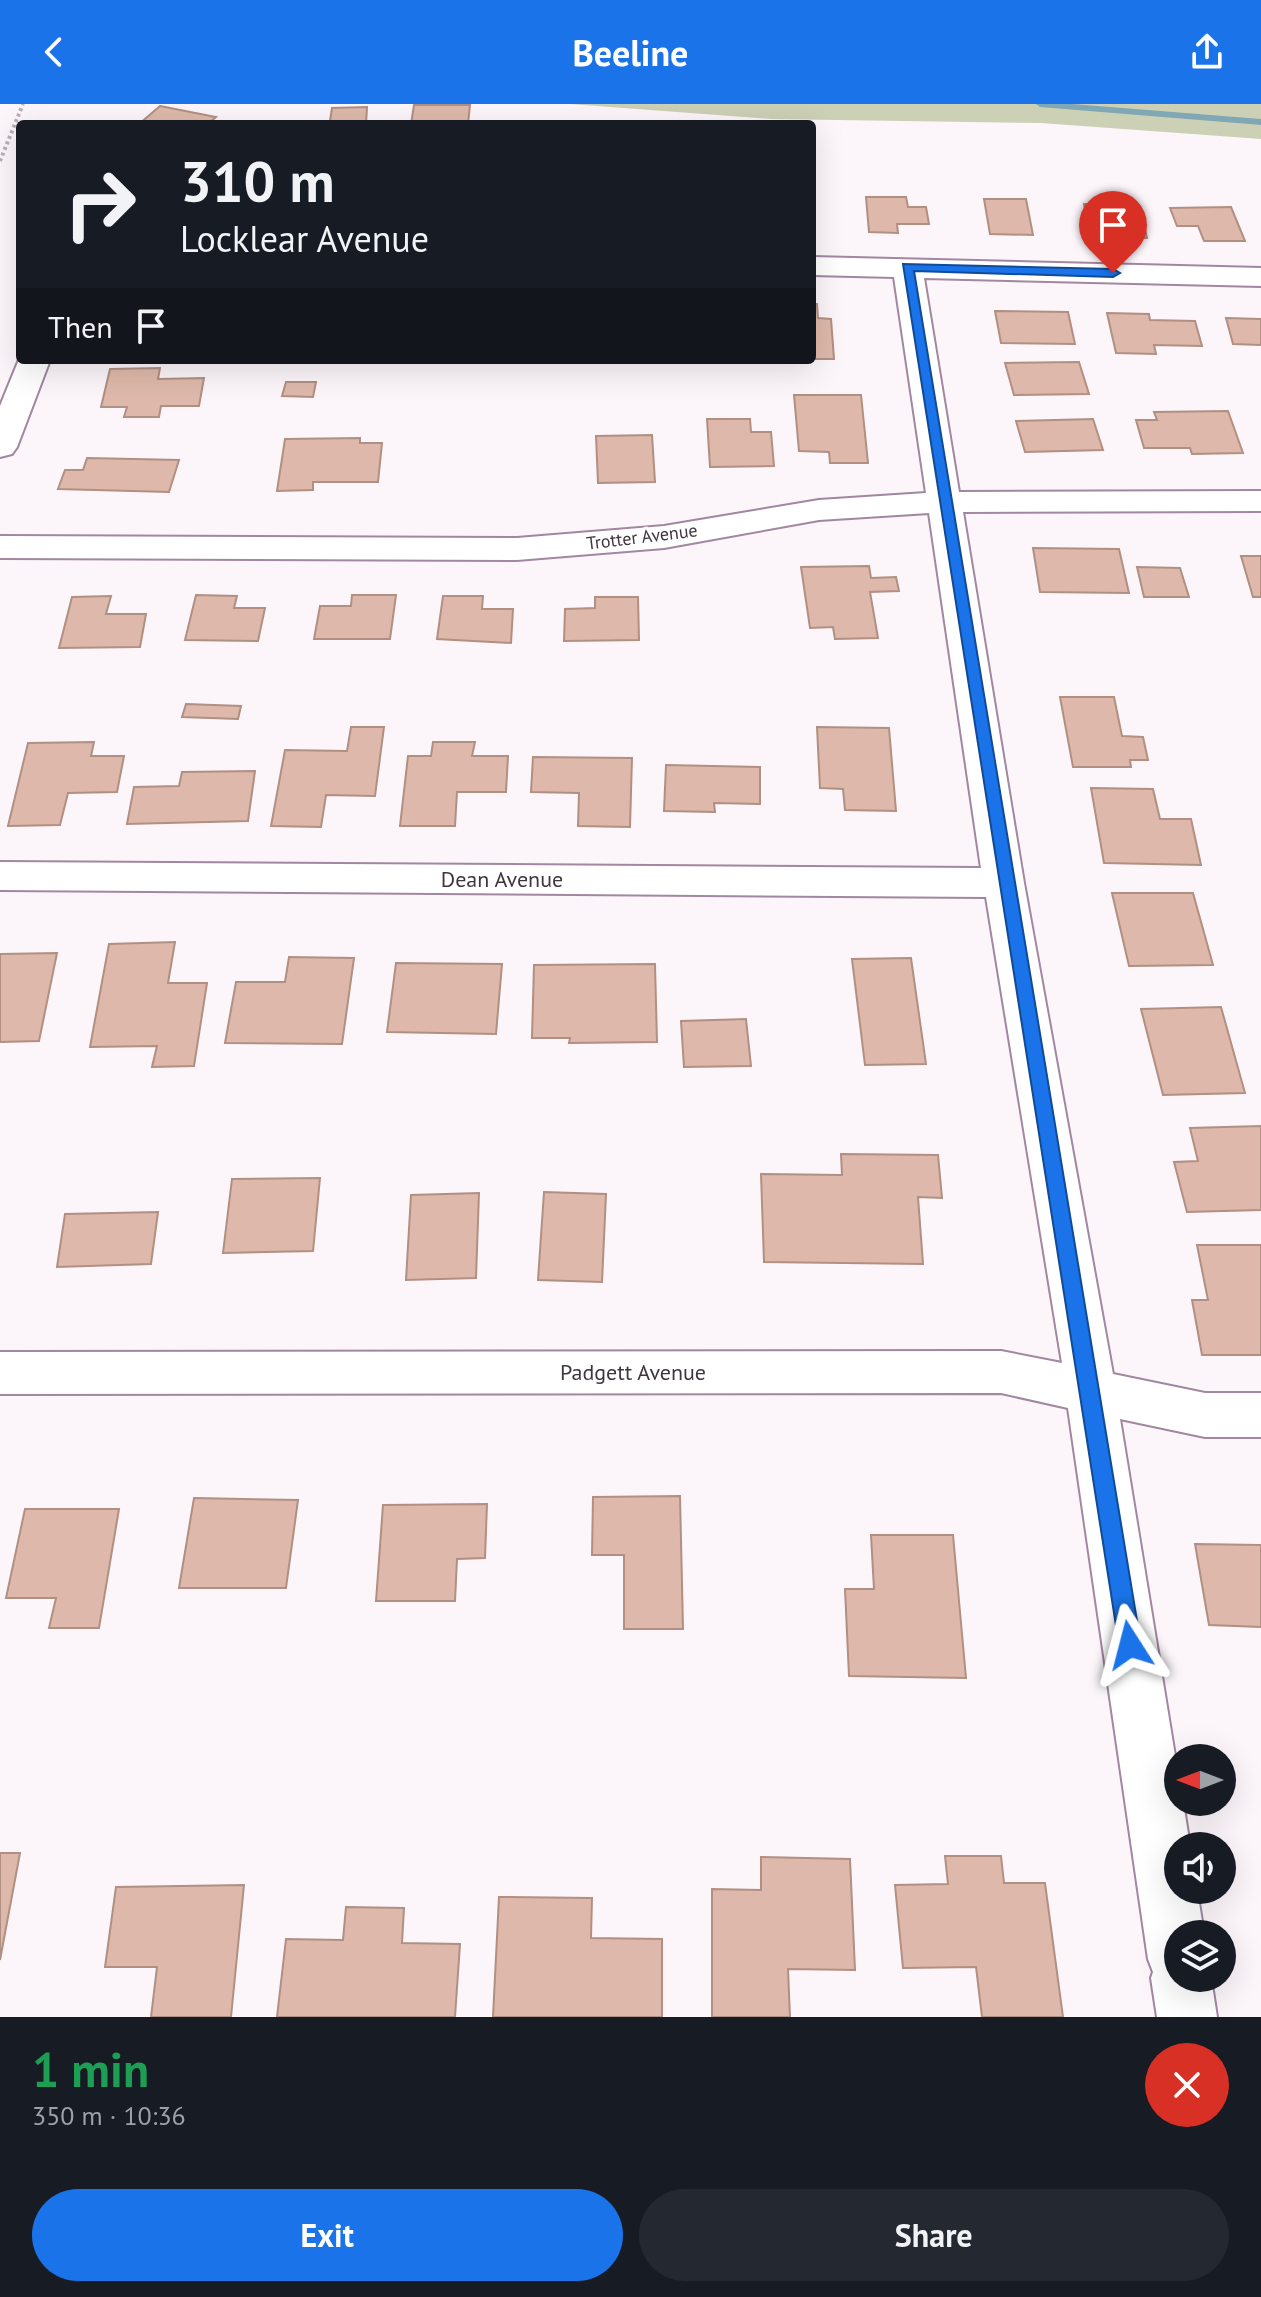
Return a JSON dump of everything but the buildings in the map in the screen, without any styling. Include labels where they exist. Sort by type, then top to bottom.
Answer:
[{"type":"street","points":[[816,266],[1261,277]]},
{"type":"street","points":[[907,267],[1004,883],[1091,1391],[1172,1920]]},
{"type":"street","points":[[0,447],[32,364]]},
{"type":"street","name":"Trotter Avenue","points":[[11,548],[517,549],[664,537],[819,510],[946,502],[1261,501]]},
{"type":"street","name":"Dean Avenue","points":[[0,876],[1004,883]]},
{"type":"street","name":"Padgett Avenue","points":[[0,1373],[1001,1372],[1205,1415],[1261,1415]]},
{"type":"street","points":[[1183,1992],[1187,2017]]},
{"type":"path","points":[[0,161],[16,121]]},
{"type":"green space","points":[[570,104],[1261,104],[1261,139],[1041,123],[772,119]]},
{"type":"waterway","points":[[1040,104],[1261,122]]},
{"type":"route","points":[[1113,273],[907,267],[1004,883],[1091,1391],[1130,1645]]}]
